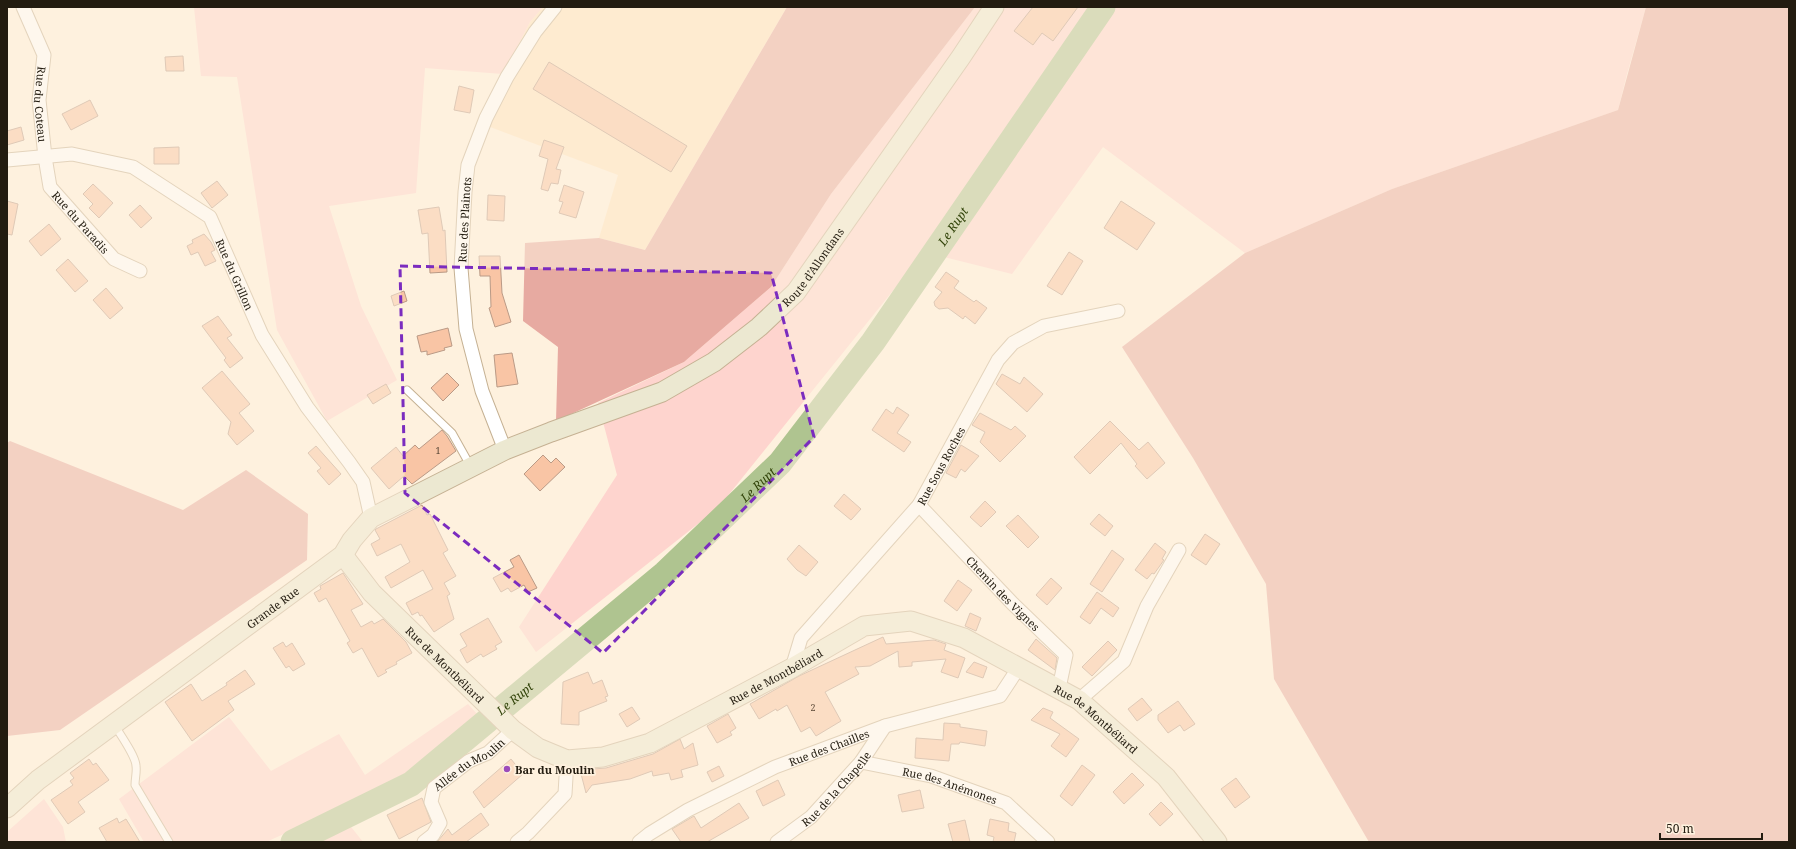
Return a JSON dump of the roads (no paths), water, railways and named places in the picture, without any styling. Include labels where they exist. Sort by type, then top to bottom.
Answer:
[{"type":"main road","name":"Route d’Allondans","points":[[551,432],[662,392],[714,362],[759,327],[796,292],[961,57],[994,7]]},
{"type":"main road","name":"Grande Rue","points":[[7,808],[38,780],[344,555],[352,540],[371,518],[505,450],[551,432]]},
{"type":"main road","name":"Rue de Montbéliard","points":[[344,555],[372,593],[512,730],[538,748],[567,760],[603,757],[650,743],[792,668],[864,626],[911,621],[964,638],[1079,700],[1166,778],[1216,842]]},
{"type":"street","name":"Rue du Coteau","points":[[23,7],[44,55],[39,100],[45,157]]},
{"type":"street","name":"Rue des Plainots","points":[[505,450],[482,391],[466,329],[461,268],[468,165],[486,118],[507,77],[535,32],[555,7]]},
{"type":"street","name":"Rue du Grillon","points":[[7,160],[72,154],[133,167],[210,216],[262,334],[307,407],[363,482],[371,518]]},
{"type":"street","name":"Rue du Paradis","points":[[45,157],[50,187],[114,259],[140,271]]},
{"type":"street","name":"Rue Sous Roches","points":[[792,668],[801,638],[919,505],[998,360],[1013,343],[1044,326],[1118,311]]},
{"type":"street","name":"Chemin des Vignes","points":[[919,505],[1012,604],[1066,655],[1059,688]]},
{"type":"street","points":[[1079,700],[1124,661],[1147,606],[1179,550]]},
{"type":"street","name":"Rue des Chailles","points":[[639,842],[649,834],[688,810],[774,767],[885,726],[1000,696],[1019,667]]},
{"type":"street","name":"Rue de la Chapelle","points":[[777,842],[811,817],[861,762],[885,726]]},
{"type":"street","name":"Allée du Moulin","points":[[424,842],[433,835],[440,823],[431,802],[434,788],[469,761],[488,753],[512,730]]},
{"type":"street","points":[[517,842],[528,833],[565,794],[567,760]]},
{"type":"street","name":"Rue des Anémones","points":[[861,762],[931,776],[1006,803],[1048,842]]},
{"type":"lane","points":[[407,390],[452,433],[471,467]]},
{"type":"lane","points":[[114,724],[134,759],[136,766],[134,774],[136,785],[170,842]]},
{"type":"waterway","name":"Le Rupt","points":[[293,842],[411,784],[665,573],[780,463],[873,342],[1103,7]]},
{"type":"place","name":"Bar du Moulin","points":[[507,769]]}]
